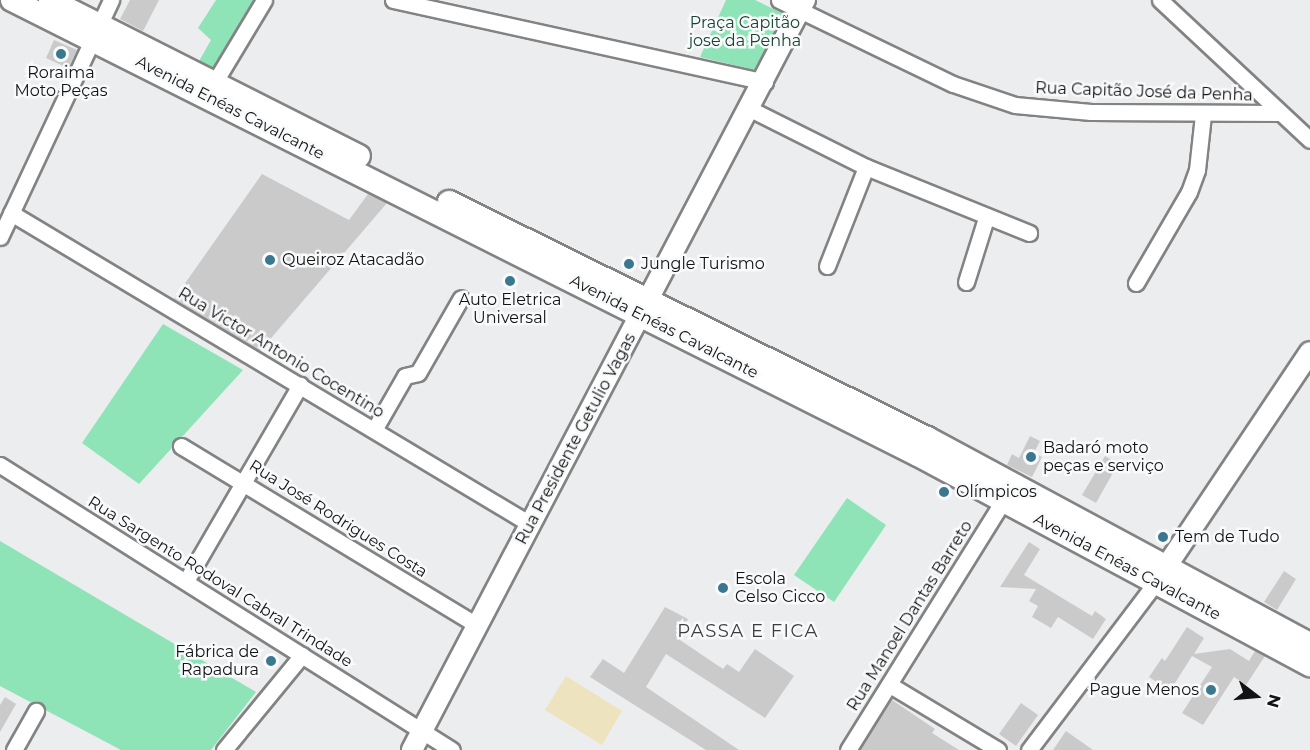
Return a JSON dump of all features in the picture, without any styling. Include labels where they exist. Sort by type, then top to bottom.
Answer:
[{"type":"main road","name":"Avenida Enéas Cavalcante","points":[[33,2],[211,88],[523,248],[922,446],[1162,574],[1310,665]]},
{"type":"main road","name":"Avenida Enéas Cavalcante","points":[[922,446],[1003,501],[1310,644]]},
{"type":"street","points":[[0,237],[111,0]]},
{"type":"street","points":[[211,88],[264,0]]},
{"type":"street","points":[[393,0],[765,82]]},
{"type":"street","name":"Rua Capitão José da Penha","points":[[779,0],[803,5],[987,98],[1046,110],[1203,115],[1280,113]]},
{"type":"street","points":[[1160,0],[1310,140]]},
{"type":"street","name":"Rua Presidente Getulio Vagas","points":[[412,750],[475,624],[646,308],[803,5]]},
{"type":"street","points":[[750,109],[866,167],[986,218],[1029,233]]},
{"type":"street","points":[[1136,283],[1189,192],[1197,170],[1203,115]]},
{"type":"street","points":[[827,266],[866,167]]},
{"type":"street","name":"Rua Victor Antonio Cocentino","points":[[11,213],[530,524]]},
{"type":"street","points":[[966,282],[986,218]]},
{"type":"street","points":[[374,430],[405,375],[418,373],[461,298]]},
{"type":"street","points":[[1029,750],[1162,574],[1310,352]]},
{"type":"street","points":[[186,581],[300,385]]},
{"type":"street","name":"Rua José Rodrigues Costa","points":[[181,446],[244,482],[475,624]]},
{"type":"street","name":"Rua Sargento Rodoval Cabral Trindade","points":[[0,465],[452,750]]},
{"type":"street","name":"Rua Manoel Dantas Barreto","points":[[848,750],[1003,501]]},
{"type":"street","points":[[224,750],[302,655]]},
{"type":"street","points":[[890,685],[998,750]]},
{"type":"street","points":[[14,750],[36,711]]},
{"type":"green space","points":[[216,0],[259,0],[216,71],[198,63],[211,40],[198,28]]},
{"type":"green space","name":"Praça Capitão jose da Penha","points":[[726,0],[755,0],[788,16],[759,71],[700,57]]},
{"type":"green space","points":[[163,324],[243,370],[139,484],[82,443]]},
{"type":"green space","points":[[847,498],[886,525],[834,602],[794,575]]},
{"type":"green space","points":[[0,541],[256,692],[211,750],[121,750],[0,686]]},
{"type":"sand","points":[[566,676],[622,711],[602,745],[545,710]]},
{"type":"building","points":[[130,0],[159,0],[143,31],[120,19]]},
{"type":"building","name":"Roraima Moto Peças","points":[[54,40],[77,50],[68,68],[46,58]]},
{"type":"building","name":"Queiroz Atacadão","points":[[262,174],[349,220],[368,194],[387,203],[260,351],[174,299]]},
{"type":"building","name":"Badaró moto peças e serviço","points":[[1030,436],[1040,441],[1034,453],[1042,457],[1032,477],[1007,465],[1012,454],[1019,458]]},
{"type":"building","points":[[1105,456],[1118,464],[1096,503],[1082,495]]},
{"type":"building","points":[[1029,542],[1040,549],[1024,575],[1092,616],[1095,611],[1106,619],[1093,639],[1058,617],[1051,628],[1032,617],[1038,606],[1029,601],[1036,589],[1000,587]]},
{"type":"building","points":[[1284,571],[1296,579],[1277,610],[1264,602]]},
{"type":"building","points":[[665,607],[688,619],[679,635],[680,640],[723,669],[727,664],[739,672],[755,649],[794,676],[765,718],[666,654],[646,687],[739,750],[706,750],[590,677],[603,659],[624,673]]},
{"type":"building","points":[[1187,627],[1204,638],[1194,654],[1230,649],[1249,661],[1255,651],[1265,656],[1246,685],[1234,677],[1203,725],[1182,713],[1212,667],[1192,656],[1170,691],[1149,677],[1162,658],[1165,661]]},
{"type":"building","points":[[5,697],[16,704],[0,732],[0,705]]},
{"type":"building","points":[[892,700],[935,729],[932,733],[959,750],[859,750]]},
{"type":"building","points":[[1021,703],[1038,715],[1016,746],[999,734]]},
{"type":"building","points":[[1066,731],[1093,750],[1053,750]]},
{"type":"place","name":"Roraima Moto Peças","points":[[61,54]]},
{"type":"place","name":"Queiroz Atacadão","points":[[270,260]]},
{"type":"place","name":"Jungle Turismo","points":[[629,264]]},
{"type":"place","name":"Auto Eletrica Universal","points":[[510,281]]},
{"type":"place","name":"Badaró moto peças e serviço","points":[[1031,457]]},
{"type":"place","name":"Olímpicos","points":[[944,492]]},
{"type":"place","name":"Tem de Tudo","points":[[1163,537]]},
{"type":"place","name":"Escola Celso Cicco","points":[[723,588]]},
{"type":"place","name":"Fábrica de Rapadura","points":[[271,661]]},
{"type":"place","name":"Pague Menos","points":[[1211,690]]},
{"type":"district","name":"PASSA E FICA","points":[[748,631]]}]
